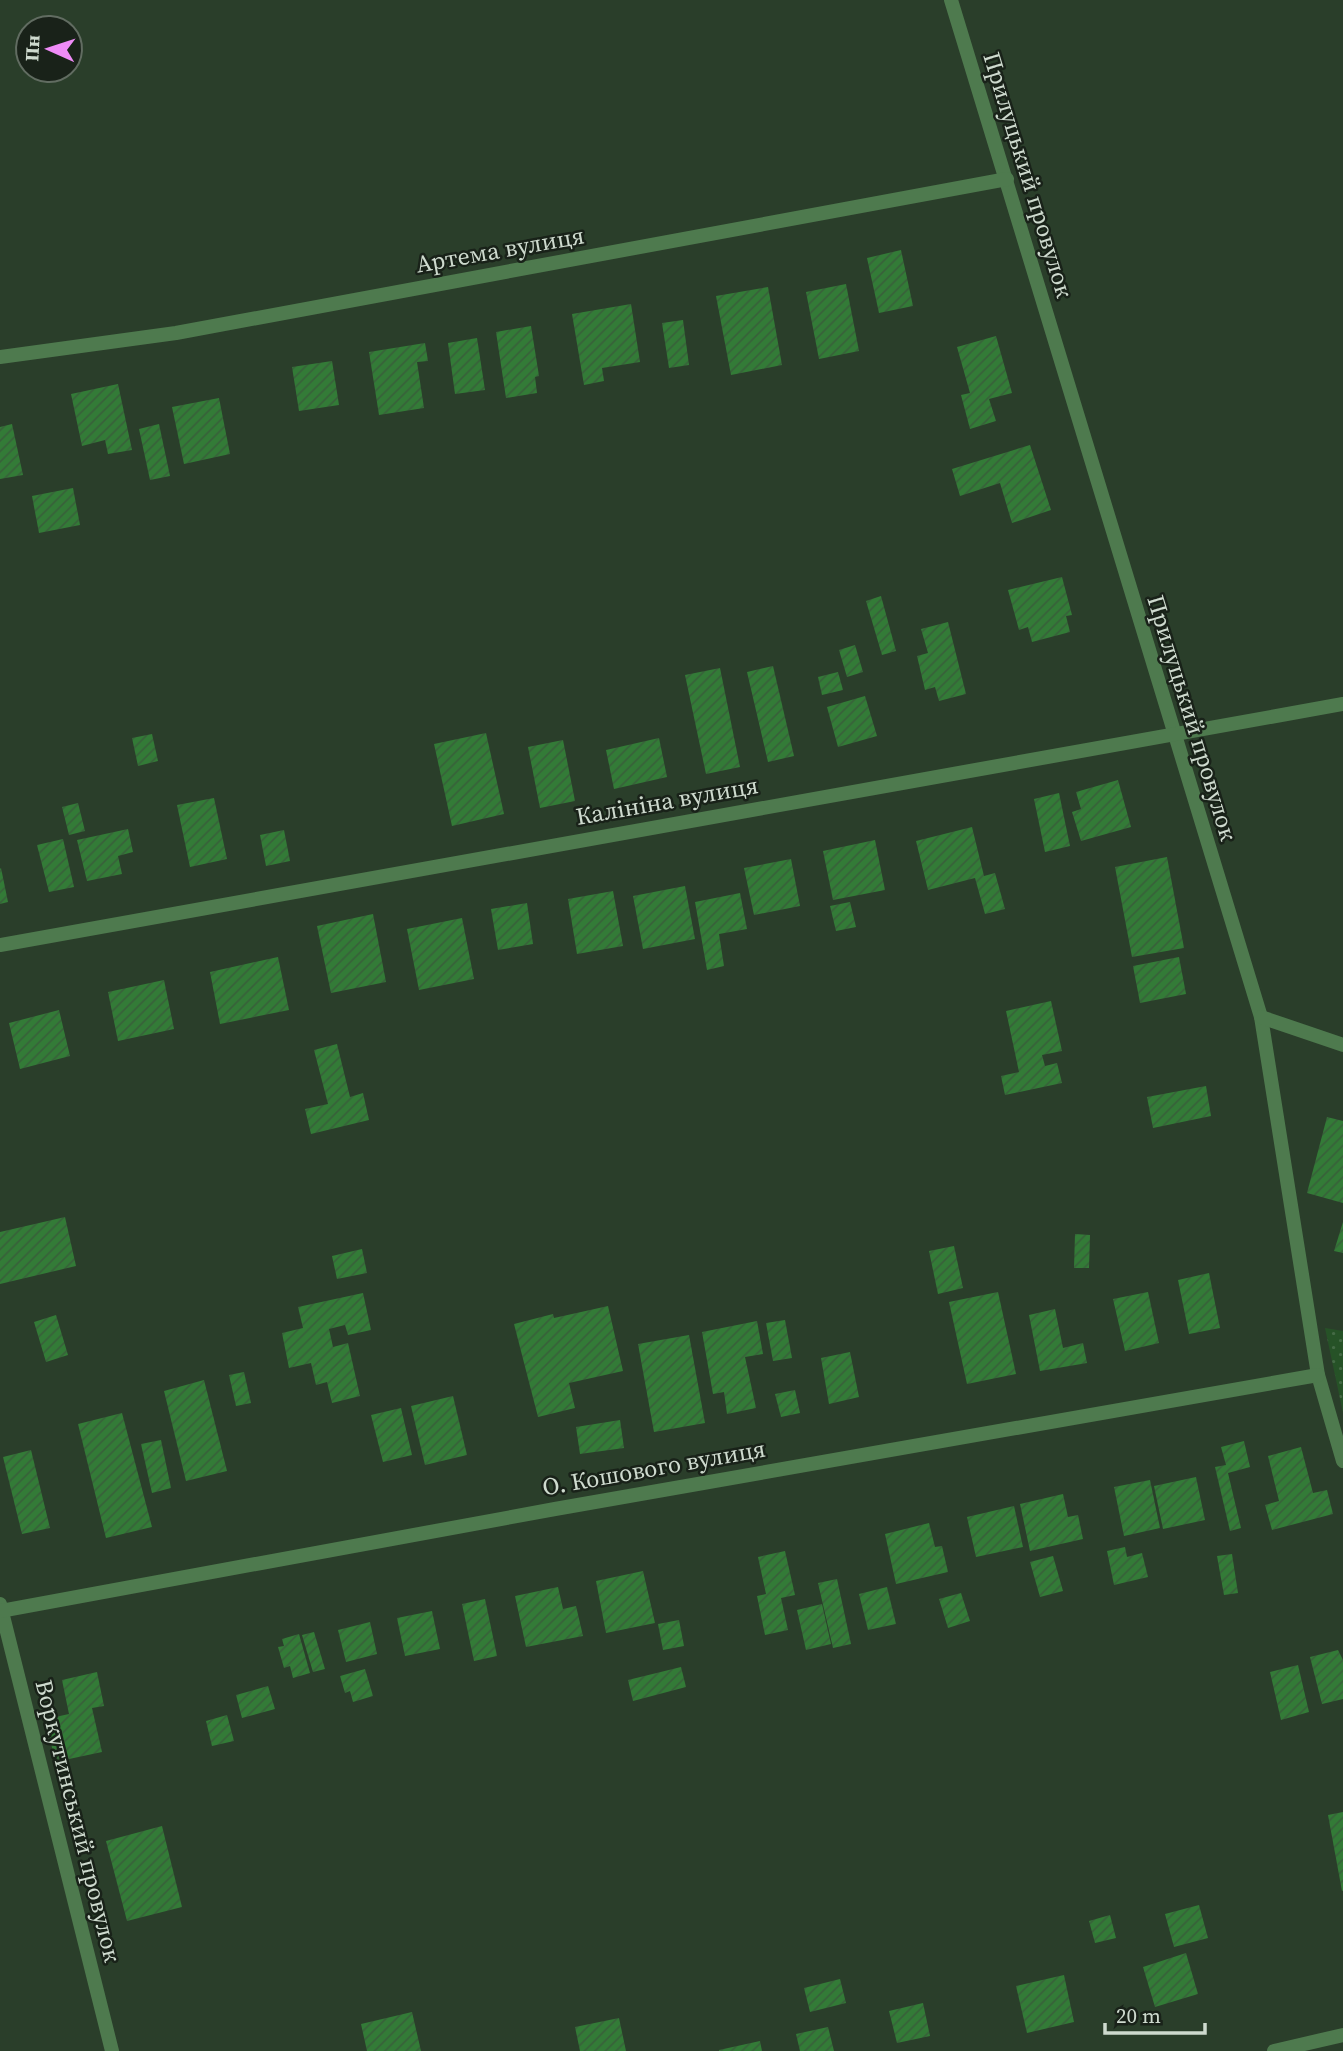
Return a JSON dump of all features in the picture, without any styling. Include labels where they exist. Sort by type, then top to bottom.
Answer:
[{"type":"street","name":"Прилуцький провулок","points":[[951,0],[1172,733],[1261,1017],[1318,1375],[1343,1461]]},
{"type":"street","name":"Артема вулиця","points":[[0,357],[176,333],[1007,179]]},
{"type":"street","name":"Калініна вулиця","points":[[0,945],[1343,704]]},
{"type":"street","points":[[1261,1017],[1343,1045]]},
{"type":"street","name":"О. Кошового вулиця","points":[[1,1608],[1318,1375]]},
{"type":"street","name":"Воркутинський провулок","points":[[1,1608],[112,2051]]},
{"type":"street","points":[[1274,2051],[1343,2035]]},
{"type":"green space","points":[[1325,1328],[1343,1331],[1343,1413],[1342,1408]]},
{"type":"building","points":[[901,250],[913,306],[879,313],[867,258]]},
{"type":"building","points":[[846,284],[859,351],[819,359],[806,292]]},
{"type":"building","points":[[768,287],[782,365],[731,375],[716,296]]},
{"type":"building","points":[[631,304],[640,362],[602,368],[604,381],[584,385],[572,314]]},
{"type":"building","points":[[683,320],[689,365],[669,368],[662,323]]},
{"type":"building","points":[[531,326],[539,376],[535,377],[537,393],[506,398],[496,332]]},
{"type":"building","points":[[996,336],[1012,393],[989,399],[996,421],[970,429],[961,395],[970,393],[957,347]]},
{"type":"building","points":[[477,338],[485,390],[455,394],[448,343]]},
{"type":"building","points":[[425,343],[428,361],[417,362],[424,408],[379,415],[369,352]]},
{"type":"building","points":[[332,361],[339,405],[299,411],[292,367]]},
{"type":"building","points":[[118,384],[132,450],[108,454],[105,440],[82,446],[71,394]]},
{"type":"building","points":[[219,398],[230,454],[184,464],[172,407]]},
{"type":"building","points":[[12,424],[23,475],[0,479],[0,427]]},
{"type":"building","points":[[159,424],[170,476],[150,480],[139,429]]},
{"type":"building","points":[[1030,445],[1051,510],[1012,523],[1000,483],[960,496],[952,469]]},
{"type":"building","points":[[73,488],[80,525],[39,533],[32,496]]},
{"type":"building","points":[[1062,577],[1072,615],[1066,616],[1070,632],[1032,642],[1028,627],[1019,630],[1008,590]]},
{"type":"building","points":[[881,596],[896,651],[882,655],[866,601]]},
{"type":"building","points":[[948,622],[966,694],[939,701],[935,687],[925,690],[917,656],[928,653],[921,629]]},
{"type":"building","points":[[855,645],[863,672],[847,677],[839,650]]},
{"type":"building","points":[[773,666],[794,756],[768,762],[747,672]]},
{"type":"building","points":[[720,668],[740,767],[706,774],[685,675]]},
{"type":"building","points":[[838,672],[843,690],[822,695],[818,677]]},
{"type":"building","points":[[865,696],[877,736],[838,747],[827,707]]},
{"type":"building","points":[[486,733],[504,814],[452,826],[434,744]]},
{"type":"building","points":[[152,734],[158,761],[138,766],[132,738]]},
{"type":"building","points":[[659,738],[667,777],[614,789],[606,750]]},
{"type":"building","points":[[563,740],[575,801],[540,808],[528,747]]},
{"type":"building","points":[[1118,780],[1131,827],[1081,841],[1072,812],[1081,809],[1076,792]]},
{"type":"building","points":[[1059,793],[1070,846],[1045,852],[1034,799]]},
{"type":"building","points":[[214,798],[227,859],[190,867],[177,805]]},
{"type":"building","points":[[78,803],[85,831],[69,835],[62,807]]},
{"type":"building","points":[[972,827],[984,876],[995,873],[1005,909],[985,914],[975,878],[928,890],[916,841]]},
{"type":"building","points":[[128,829],[133,852],[118,856],[122,874],[87,881],[77,840]]},
{"type":"building","points":[[284,830],[290,861],[266,866],[260,835]]},
{"type":"building","points":[[63,839],[74,887],[49,892],[37,845]]},
{"type":"building","points":[[875,840],[885,890],[833,900],[823,851]]},
{"type":"building","points":[[1167,857],[1184,948],[1132,957],[1115,867]]},
{"type":"building","points":[[791,859],[800,906],[754,915],[744,868]]},
{"type":"building","points":[[0,869],[8,902],[0,904]]},
{"type":"building","points":[[685,886],[695,939],[643,949],[633,896]]},
{"type":"building","points":[[613,891],[623,946],[577,954],[568,899]]},
{"type":"building","points":[[740,893],[747,929],[719,934],[724,966],[707,970],[695,902]]},
{"type":"building","points":[[850,902],[856,927],[836,931],[830,906]]},
{"type":"building","points":[[527,903],[533,944],[498,950],[491,909]]},
{"type":"building","points":[[373,914],[386,982],[331,993],[317,926]]},
{"type":"building","points":[[462,918],[474,979],[419,990],[407,929]]},
{"type":"building","points":[[278,957],[289,1010],[220,1024],[210,972]]},
{"type":"building","points":[[1179,957],[1186,994],[1140,1003],[1133,966]]},
{"type":"building","points":[[164,980],[174,1029],[118,1041],[108,992]]},
{"type":"building","points":[[1051,1001],[1062,1051],[1042,1055],[1045,1066],[1057,1063],[1062,1083],[1005,1095],[1001,1076],[1019,1072],[1006,1011]]},
{"type":"building","points":[[59,1010],[70,1056],[20,1069],[9,1023]]},
{"type":"building","points":[[337,1044],[350,1097],[363,1093],[369,1120],[311,1134],[305,1109],[328,1104],[314,1050]]},
{"type":"building","points":[[1206,1086],[1211,1116],[1153,1128],[1147,1097]]},
{"type":"building","points":[[1327,1117],[1343,1121],[1343,1203],[1307,1193]]},
{"type":"building","points":[[65,1217],[76,1266],[0,1284],[0,1232]]},
{"type":"building","points":[[1343,1222],[1343,1253],[1334,1251]]},
{"type":"building","points":[[1075,1234],[1090,1235],[1089,1268],[1074,1268]]},
{"type":"building","points":[[954,1246],[963,1288],[938,1294],[929,1251]]},
{"type":"building","points":[[362,1249],[367,1273],[337,1279],[332,1256]]},
{"type":"building","points":[[1209,1273],[1220,1328],[1189,1334],[1178,1280]]},
{"type":"building","points":[[998,1292],[1016,1374],[967,1384],[949,1302]]},
{"type":"building","points":[[1148,1292],[1159,1343],[1125,1351],[1113,1299]]},
{"type":"building","points":[[363,1293],[371,1330],[348,1335],[345,1325],[329,1329],[333,1347],[348,1343],[360,1396],[332,1403],[327,1382],[316,1385],[311,1363],[289,1368],[282,1333],[303,1328],[298,1307]]},
{"type":"building","points":[[608,1306],[623,1371],[569,1383],[575,1408],[538,1417],[514,1324],[553,1314],[554,1318]]},
{"type":"building","points":[[1055,1309],[1063,1348],[1083,1343],[1087,1363],[1040,1371],[1029,1315]]},
{"type":"building","points":[[56,1315],[68,1355],[46,1362],[34,1322]]},
{"type":"building","points":[[785,1320],[792,1358],[773,1361],[766,1323]]},
{"type":"building","points":[[757,1321],[763,1354],[745,1357],[756,1408],[727,1414],[724,1392],[713,1394],[702,1332]]},
{"type":"building","points":[[689,1335],[705,1423],[654,1432],[638,1344]]},
{"type":"building","points":[[850,1352],[859,1397],[829,1404],[821,1358]]},
{"type":"building","points":[[244,1372],[251,1403],[236,1406],[229,1375]]},
{"type":"building","points":[[204,1380],[227,1471],[186,1481],[164,1391]]},
{"type":"building","points":[[795,1390],[800,1413],[781,1417],[775,1394]]},
{"type":"building","points":[[453,1396],[467,1455],[425,1465],[411,1406]]},
{"type":"building","points":[[401,1408],[412,1455],[383,1462],[371,1415]]},
{"type":"building","points":[[122,1413],[152,1527],[106,1538],[78,1424]]},
{"type":"building","points":[[620,1420],[624,1448],[580,1454],[576,1427]]},
{"type":"building","points":[[161,1440],[171,1488],[152,1493],[141,1444]]},
{"type":"building","points":[[1244,1441],[1250,1467],[1228,1473],[1241,1528],[1230,1531],[1215,1467],[1226,1465],[1221,1447]]},
{"type":"building","points":[[1301,1447],[1313,1493],[1327,1490],[1333,1514],[1272,1530],[1265,1505],[1279,1501],[1268,1456]]},
{"type":"building","points":[[31,1450],[50,1528],[22,1534],[3,1457]]},
{"type":"building","points":[[1196,1477],[1205,1520],[1163,1529],[1154,1486]]},
{"type":"building","points":[[1150,1480],[1160,1528],[1124,1536],[1114,1487]]},
{"type":"building","points":[[1063,1494],[1068,1517],[1078,1515],[1083,1539],[1030,1551],[1020,1504]]},
{"type":"building","points":[[1014,1506],[1023,1547],[976,1557],[967,1517]]},
{"type":"building","points":[[929,1523],[935,1547],[942,1546],[948,1572],[896,1584],[885,1534]]},
{"type":"building","points":[[1125,1547],[1127,1557],[1142,1553],[1148,1577],[1114,1585],[1107,1551]]},
{"type":"building","points":[[785,1551],[795,1595],[781,1598],[788,1630],[765,1635],[757,1596],[766,1594],[758,1557]]},
{"type":"building","points":[[1232,1554],[1238,1593],[1224,1595],[1217,1556]]},
{"type":"building","points":[[1053,1556],[1063,1591],[1040,1597],[1030,1562]]},
{"type":"building","points":[[643,1571],[655,1623],[606,1633],[596,1581]]},
{"type":"building","points":[[837,1579],[851,1644],[833,1648],[818,1583]]},
{"type":"building","points":[[558,1587],[563,1609],[576,1606],[583,1636],[526,1647],[515,1596]]},
{"type":"building","points":[[887,1587],[896,1624],[868,1630],[859,1594]]},
{"type":"building","points":[[961,1593],[970,1621],[948,1628],[939,1599]]},
{"type":"building","points":[[485,1599],[497,1656],[474,1661],[462,1604]]},
{"type":"building","points":[[822,1604],[831,1644],[806,1650],[797,1610]]},
{"type":"building","points":[[432,1611],[440,1649],[405,1656],[397,1618]]},
{"type":"building","points":[[679,1620],[684,1646],[663,1650],[658,1624]]},
{"type":"building","points":[[370,1622],[377,1654],[346,1662],[338,1630]]},
{"type":"building","points":[[314,1632],[325,1669],[313,1672],[302,1635]]},
{"type":"building","points":[[299,1634],[310,1673],[293,1678],[290,1666],[284,1668],[278,1647],[284,1646],[282,1639]]},
{"type":"building","points":[[1338,1650],[1343,1660],[1343,1699],[1322,1704],[1310,1657]]},
{"type":"building","points":[[1298,1665],[1309,1712],[1281,1720],[1270,1672]]},
{"type":"building","points":[[681,1667],[686,1687],[633,1701],[628,1680]]},
{"type":"building","points":[[365,1669],[373,1696],[353,1702],[350,1691],[345,1693],[340,1676]]},
{"type":"building","points":[[97,1672],[104,1706],[92,1708],[102,1752],[55,1762],[46,1719],[69,1714],[62,1680]]},
{"type":"building","points":[[268,1686],[275,1709],[242,1718],[236,1695]]},
{"type":"building","points":[[227,1715],[234,1741],[212,1746],[206,1721]]},
{"type":"building","points":[[1343,1812],[1343,1891],[1342,1891],[1328,1815]]},
{"type":"building","points":[[162,1826],[182,1907],[127,1921],[106,1841]]},
{"type":"building","points":[[1199,1905],[1208,1938],[1174,1947],[1165,1914]]},
{"type":"building","points":[[1110,1915],[1116,1938],[1095,1943],[1089,1921]]},
{"type":"building","points":[[1186,1953],[1198,1994],[1155,2007],[1143,1967]]},
{"type":"building","points":[[1064,1975],[1074,2022],[1027,2033],[1016,1986]]},
{"type":"building","points":[[840,1979],[846,2003],[810,2012],[804,1988]]},
{"type":"building","points":[[923,2003],[930,2036],[897,2043],[889,2011]]},
{"type":"building","points":[[412,2012],[421,2051],[367,2051],[361,2024]]},
{"type":"building","points":[[619,2018],[626,2051],[580,2051],[575,2027]]},
{"type":"building","points":[[828,2027],[834,2051],[800,2051],[796,2034]]},
{"type":"building","points":[[760,2041],[762,2051],[719,2051],[719,2050]]}]
